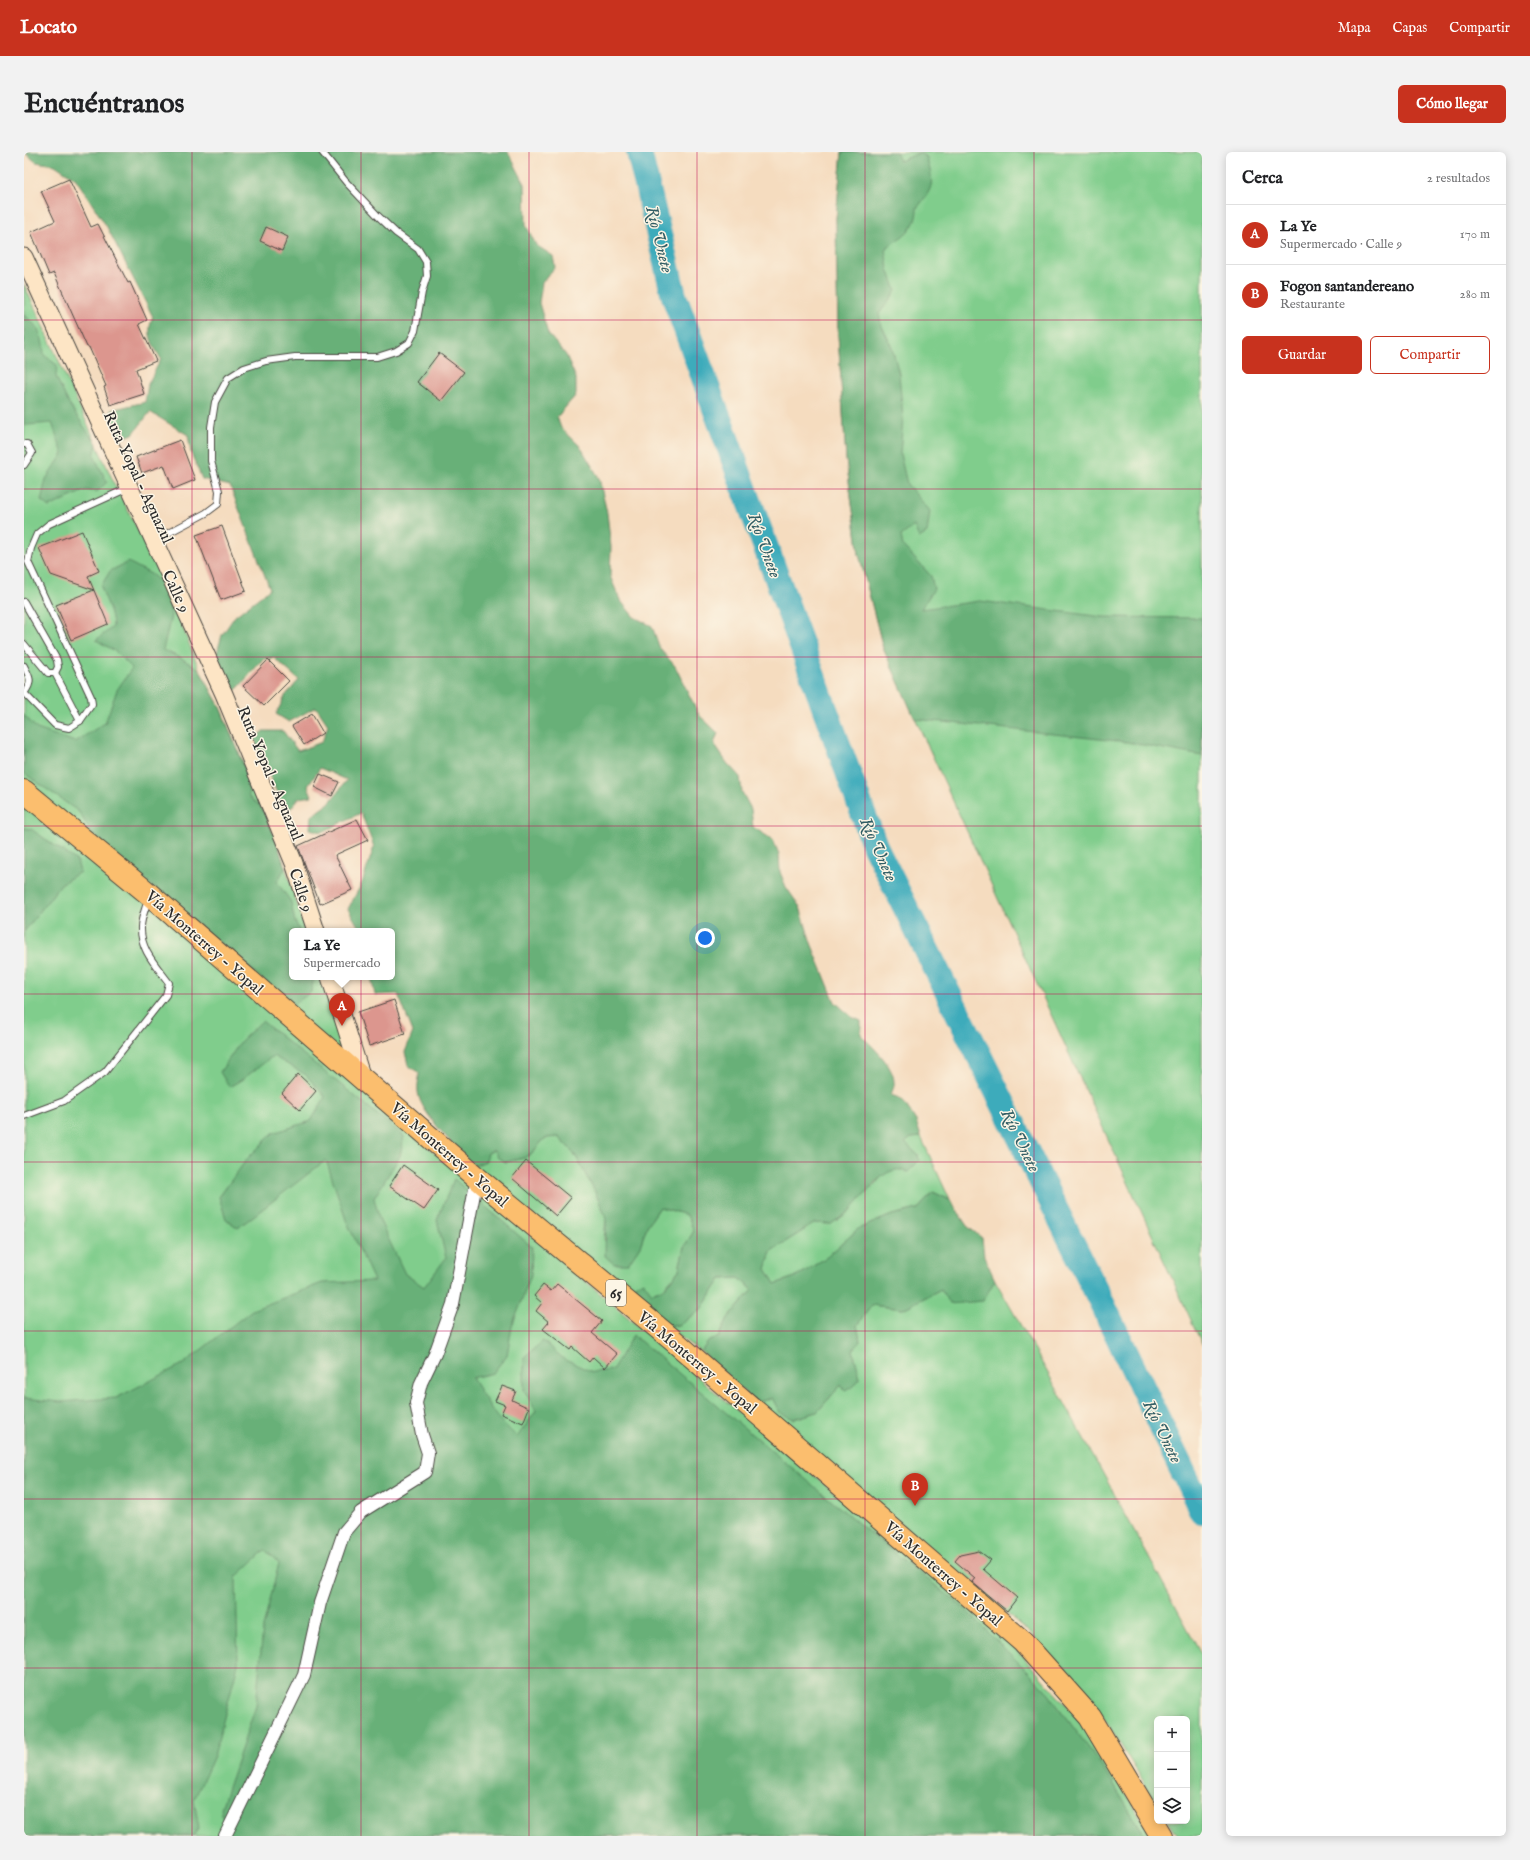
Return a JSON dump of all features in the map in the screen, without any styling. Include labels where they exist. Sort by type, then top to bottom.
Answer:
[{"type":"highway","name":"Vía Monterrey - Yopal","points":[[362,1078],[477,1178],[674,1341],[1023,1642],[1090,1717],[1161,1836]]},
{"type":"street","points":[[225,1836],[304,1675],[320,1603],[344,1532],[361,1512],[425,1472],[428,1453],[422,1436],[416,1403],[421,1383],[435,1354],[453,1304],[477,1178]]},
{"type":"lane","points":[[154,541],[206,513],[218,504],[219,491],[211,461],[211,427],[214,402],[228,378],[244,368],[266,361],[295,357],[377,357],[396,351],[409,343],[415,331],[422,292],[427,276],[426,262],[418,249],[387,225],[346,182],[322,152]]},
{"type":"lane","name":"Ruta Yopal - Aguazul","points":[[24,257],[128,488],[224,694],[294,863],[315,928]]},
{"type":"lane","points":[[24,444],[27,444],[32,453],[24,465]]},
{"type":"lane","points":[[24,666],[30,679],[30,686],[24,693],[55,725],[69,728],[80,721],[92,704],[91,697],[28,562],[31,548],[37,534],[49,524],[128,488]]},
{"type":"lane","points":[[24,602],[57,660],[58,667],[56,673],[80,721]]},
{"type":"lane","points":[[24,644],[48,673],[56,673]]},
{"type":"lane","points":[[24,791],[149,894],[362,1078]]},
{"type":"lane","points":[[24,1116],[64,1101],[105,1072],[166,995],[169,983],[146,952],[142,939],[141,926],[149,894]]},
{"type":"lane","points":[[331,980],[362,1078]]},
{"type":"green space","points":[[24,152],[508,152],[525,184],[526,225],[536,245],[553,256],[555,267],[542,283],[539,303],[548,334],[566,355],[576,378],[576,395],[557,417],[561,428],[580,446],[599,478],[607,513],[611,547],[610,576],[620,600],[634,617],[652,626],[660,649],[675,666],[699,715],[718,733],[714,744],[727,763],[740,777],[742,792],[751,809],[753,827],[773,840],[779,854],[780,872],[786,887],[800,907],[811,943],[835,1002],[852,1017],[861,1021],[861,1035],[882,1057],[893,1076],[894,1085],[891,1095],[902,1099],[916,1121],[921,1137],[911,1138],[905,1143],[918,1155],[919,1161],[908,1172],[896,1170],[883,1175],[849,1211],[840,1218],[831,1224],[815,1223],[771,1251],[766,1269],[775,1284],[798,1276],[827,1257],[858,1229],[892,1215],[918,1209],[933,1192],[950,1200],[967,1226],[982,1238],[984,1256],[995,1280],[983,1301],[949,1304],[941,1289],[903,1309],[872,1305],[857,1325],[860,1341],[853,1350],[860,1378],[854,1386],[845,1391],[841,1385],[817,1412],[794,1419],[780,1413],[772,1398],[756,1403],[701,1352],[708,1342],[719,1337],[728,1318],[753,1290],[739,1278],[721,1279],[702,1308],[678,1326],[663,1325],[630,1297],[634,1286],[643,1281],[652,1293],[665,1288],[679,1270],[684,1247],[694,1231],[687,1215],[660,1207],[647,1226],[640,1246],[628,1264],[614,1264],[605,1256],[606,1218],[595,1192],[574,1153],[559,1137],[545,1138],[532,1153],[524,1158],[506,1162],[498,1158],[494,1150],[488,1153],[486,1161],[474,1166],[441,1131],[425,1111],[420,1101],[418,1090],[419,1073],[408,1065],[405,1052],[413,1032],[398,994],[375,995],[372,980],[395,980],[395,928],[359,928],[348,909],[362,883],[374,847],[361,813],[322,832],[310,829],[311,816],[329,803],[347,780],[320,768],[308,786],[312,796],[299,798],[286,814],[254,739],[263,731],[283,731],[298,751],[322,742],[328,725],[316,707],[289,722],[276,714],[285,696],[299,680],[274,658],[263,659],[239,687],[230,694],[216,656],[222,635],[235,616],[270,589],[230,486],[202,479],[191,453],[188,435],[150,412],[133,434],[116,440],[110,424],[111,410],[145,402],[148,384],[161,359],[153,344],[150,334],[153,317],[107,227],[76,179],[55,165],[36,162]]},
{"type":"green space","points":[[842,152],[1202,152],[1202,1344],[883,648],[859,554],[846,459],[838,334],[836,219]]},
{"type":"green space","points":[[842,152],[896,152],[900,161],[919,153],[926,156],[930,172],[930,189],[917,208],[916,216],[911,228],[885,249],[888,269],[896,291],[879,314],[881,324],[892,347],[899,374],[903,418],[900,454],[907,484],[930,511],[927,533],[919,538],[914,526],[901,536],[903,546],[931,576],[934,589],[921,609],[980,601],[1103,617],[1202,618],[1202,756],[1127,742],[915,719],[883,648],[859,554],[846,459],[838,334],[836,219]]},
{"type":"green space","points":[[24,284],[115,485],[167,587],[199,669],[219,705],[276,839],[305,928],[289,928],[289,980],[322,980],[356,1085],[775,1443],[997,1628],[1086,1726],[1152,1836],[24,1836]]},
{"type":"green space","points":[[24,315],[33,323],[39,332],[43,343],[44,355],[57,365],[56,377],[69,404],[89,434],[97,443],[94,456],[107,482],[97,492],[86,490],[49,507],[41,501],[46,479],[63,454],[52,423],[27,425],[24,427]]},
{"type":"green space","points":[[128,562],[151,574],[167,587],[171,616],[163,650],[179,657],[199,669],[219,705],[247,775],[249,797],[261,807],[276,839],[285,868],[277,882],[291,902],[295,922],[298,928],[289,928],[289,980],[313,980],[311,992],[293,1005],[92,834],[79,812],[24,773],[24,715],[37,729],[75,742],[105,723],[117,690],[132,668],[115,651],[96,640],[113,627],[110,611],[101,586],[110,571]]},
{"type":"green space","points":[[24,828],[31,829],[77,861],[80,872],[61,884],[24,932]]},
{"type":"green space","points":[[262,1021],[404,1136],[400,1156],[374,1198],[380,1221],[405,1274],[424,1287],[446,1258],[437,1220],[454,1179],[532,1247],[531,1275],[512,1326],[507,1355],[493,1373],[472,1378],[496,1416],[517,1437],[536,1411],[524,1390],[524,1357],[543,1341],[565,1360],[593,1372],[612,1370],[633,1335],[870,1533],[965,1609],[1045,1689],[1102,1766],[1145,1836],[226,1836],[221,1808],[256,1706],[263,1628],[279,1563],[265,1550],[236,1577],[238,1664],[214,1756],[194,1800],[199,1828],[194,1836],[24,1836],[24,1398],[60,1402],[116,1398],[183,1364],[252,1310],[322,1283],[374,1281],[346,1220],[326,1160],[238,1228],[226,1219],[219,1197],[247,1159],[273,1133],[311,1121],[325,1097],[306,1075],[273,1056],[243,1079],[229,1087],[220,1072],[241,1041]]},
{"type":"green space","points":[[559,1137],[574,1153],[595,1192],[606,1218],[604,1240],[640,1246],[647,1226],[660,1207],[687,1215],[694,1231],[684,1247],[679,1270],[665,1287],[652,1293],[630,1297],[474,1166],[488,1153],[494,1150],[506,1162],[524,1158],[532,1153],[545,1138]]},
{"type":"green space","points":[[921,1137],[950,1200],[933,1192],[918,1209],[892,1215],[858,1229],[827,1257],[798,1276],[775,1284],[766,1269],[771,1251],[815,1223],[831,1224],[850,1211],[863,1194],[875,1185],[883,1174],[919,1161],[918,1155],[904,1143],[911,1138]]},
{"type":"green space","points":[[739,1278],[753,1290],[728,1318],[719,1337],[708,1342],[701,1352],[663,1325],[678,1326],[702,1308],[721,1279]]},
{"type":"green space","points":[[995,1280],[1058,1391],[1202,1655],[1202,1836],[1178,1836],[1170,1824],[1190,1824],[1190,1716],[1154,1716],[1154,1798],[1100,1712],[1031,1634],[756,1403],[773,1398],[794,1419],[817,1412],[841,1385],[845,1391],[860,1379],[853,1350],[860,1341],[857,1325],[872,1305],[903,1309],[941,1289],[982,1301]]},
{"type":"building","points":[[69,179],[91,227],[98,224],[128,283],[130,282],[147,320],[139,324],[156,361],[136,369],[144,394],[110,405],[104,387],[106,386],[89,347],[87,347],[54,273],[49,275],[31,232],[55,221],[41,191]]},
{"type":"building","points":[[266,227],[288,237],[282,251],[260,241]]},
{"type":"building","points":[[439,353],[464,372],[441,401],[417,382]]},
{"type":"building","points":[[180,440],[195,480],[173,489],[164,465],[142,473],[136,457]]},
{"type":"building","points":[[222,526],[246,591],[221,600],[196,535]]},
{"type":"building","points":[[82,531],[99,571],[88,576],[94,590],[51,575],[39,548]]},
{"type":"building","points":[[94,590],[108,624],[71,640],[56,605]]},
{"type":"building","points":[[268,660],[289,681],[264,706],[243,686]]},
{"type":"building","points":[[312,714],[323,733],[304,745],[292,726]]},
{"type":"building","points":[[320,774],[339,782],[332,796],[314,787]]},
{"type":"building","points":[[357,819],[368,840],[335,855],[352,890],[320,904],[298,846]]},
{"type":"building","points":[[394,1000],[405,1034],[369,1046],[358,1012]]},
{"type":"building","points":[[298,1074],[316,1091],[300,1110],[282,1093]]},
{"type":"building","points":[[526,1161],[571,1198],[556,1216],[512,1178]]},
{"type":"building","points":[[403,1165],[438,1190],[424,1210],[389,1186]]},
{"type":"building","points":[[557,1284],[602,1321],[592,1333],[617,1354],[605,1368],[593,1357],[589,1362],[572,1347],[570,1350],[543,1329],[549,1322],[536,1311],[542,1303],[534,1296],[543,1285],[551,1291]]},
{"type":"building","points":[[502,1386],[516,1391],[512,1400],[529,1408],[523,1423],[501,1414],[505,1405],[495,1401]]},
{"type":"building","points":[[979,1551],[991,1560],[983,1569],[1017,1598],[1007,1611],[972,1582],[975,1578],[955,1561],[960,1555]]},
{"type":"waterway","name":"Río Unete","points":[[639,152],[674,296],[875,846],[1098,1295],[1202,1511]]},
{"type":"place","name":"La Ye","points":[[342,1026]]},
{"type":"place","name":"Fogon santandereano","points":[[915,1506]]}]
